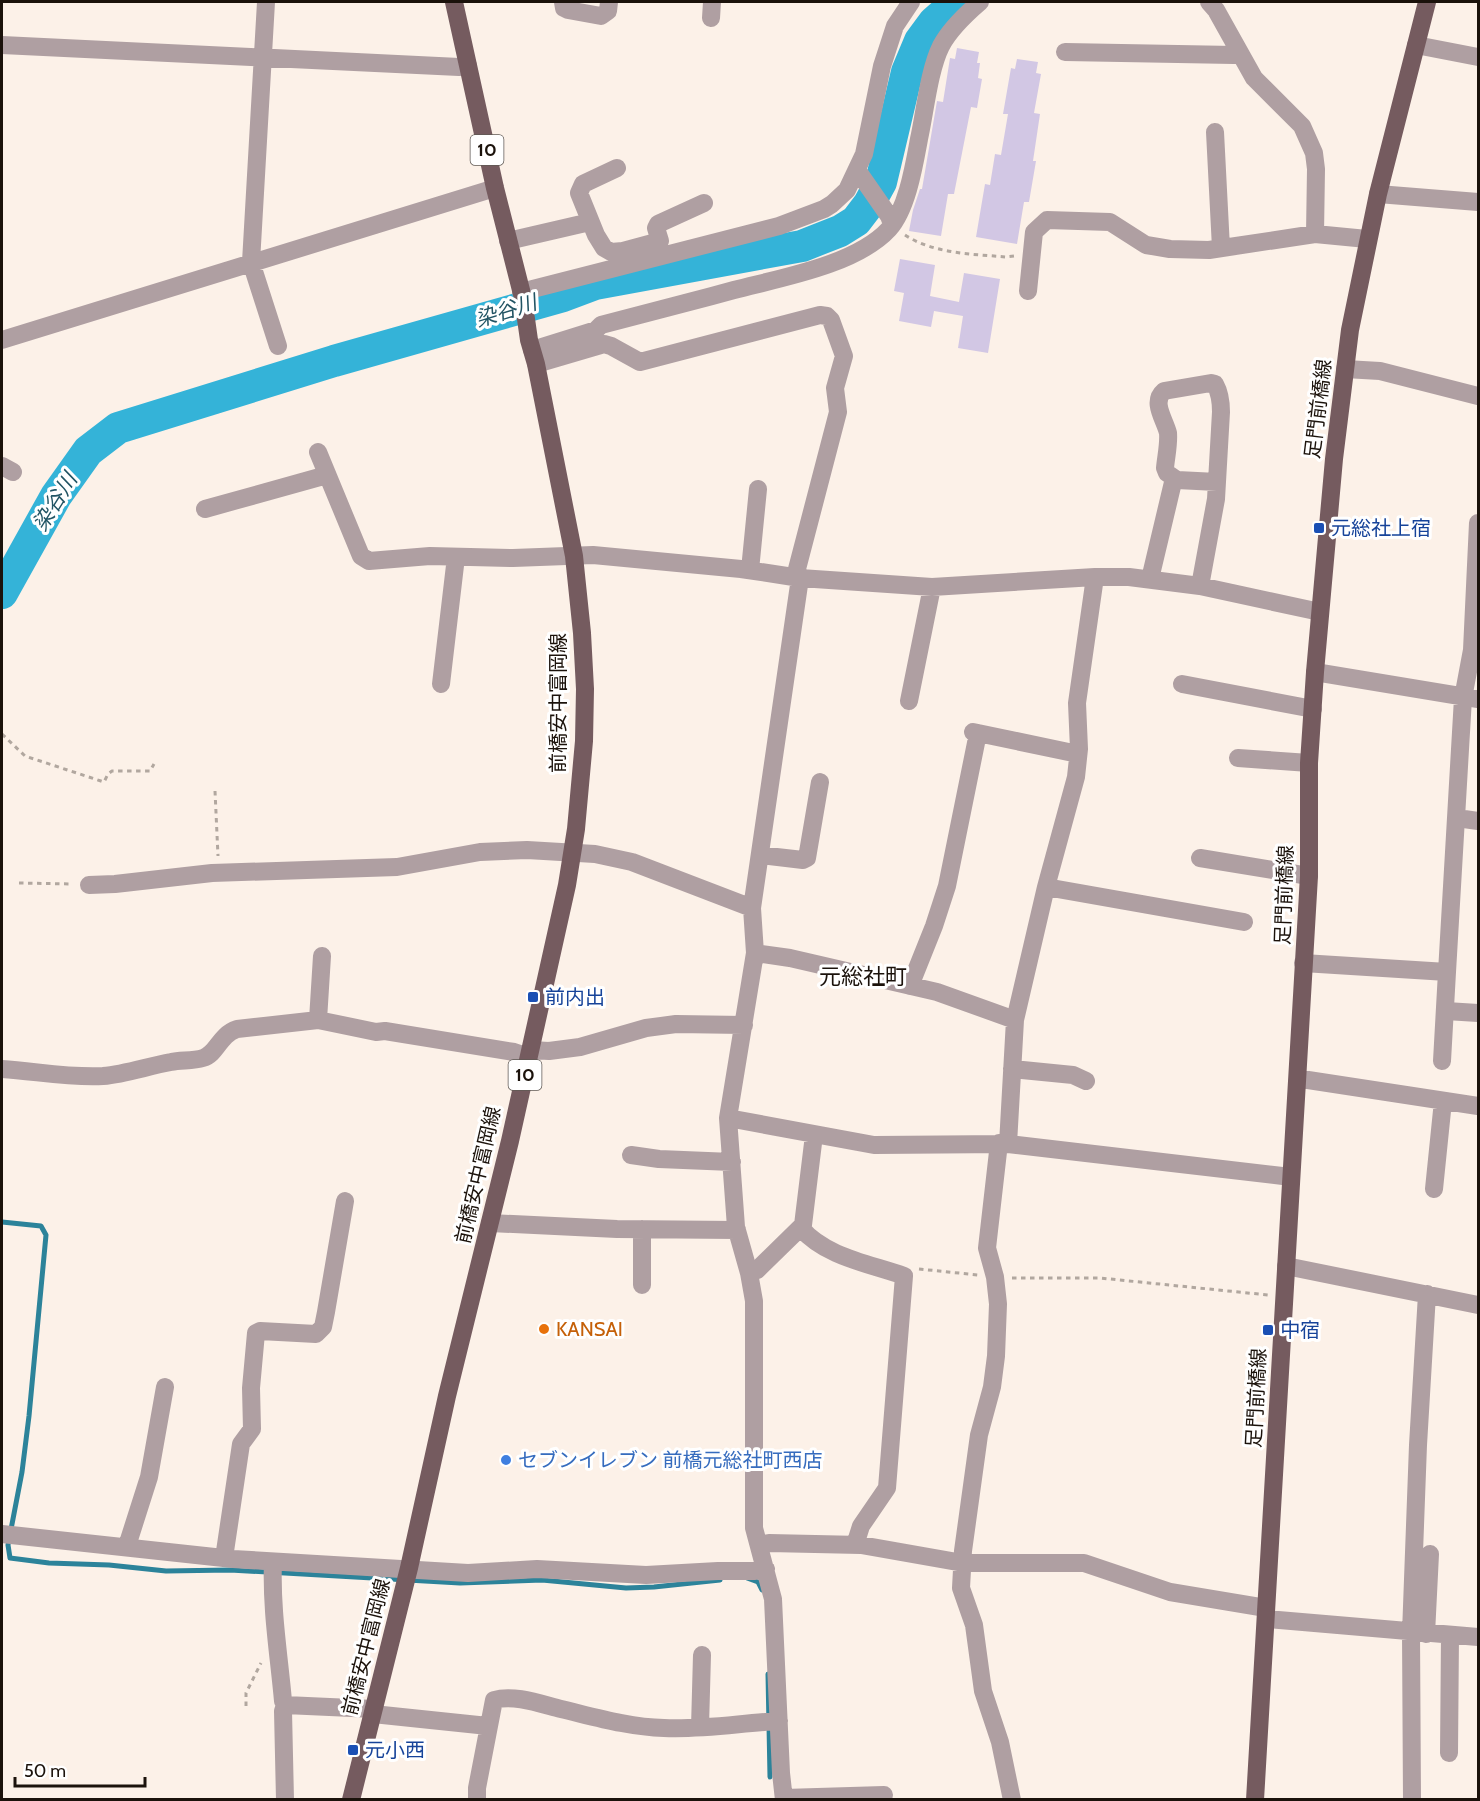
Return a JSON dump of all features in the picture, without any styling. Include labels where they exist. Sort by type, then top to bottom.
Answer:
[{"type":"main road","name":"10","points":[[454,2],[495,188],[522,295],[532,351]]},
{"type":"main road","name":"足門前橋線","points":[[1255,1800],[1298,1080],[1309,876],[1309,763],[1320,612],[1345,369],[1356,294],[1367,239],[1427,2]]},
{"type":"main road","name":"前橋安中富岡線","points":[[351,1800],[409,1568],[447,1396],[530,1053],[573,854],[585,710],[582,633],[574,556],[532,351]]},
{"type":"street","points":[[266,2],[251,262],[278,346]]},
{"type":"street","points":[[562,2],[564,8],[568,10],[601,16],[608,11],[609,2]]},
{"type":"street","points":[[522,295],[779,226],[832,204],[847,190],[859,172],[882,66],[895,26],[911,2]]},
{"type":"street","points":[[532,351],[596,330],[601,325],[818,268],[863,249],[876,240],[891,220],[906,193],[915,163],[936,57],[951,31],[980,2]]},
{"type":"street","points":[[1209,2],[1216,10],[1254,78],[1302,126],[1314,153],[1316,169],[1315,234]]},
{"type":"street","points":[[2,45],[468,66]]},
{"type":"street","points":[[1416,45],[1479,57]]},
{"type":"street","points":[[1065,52],[1240,54]]},
{"type":"street","points":[[1215,132],[1221,248]]},
{"type":"street","points":[[617,168],[583,184],[579,193],[600,243],[611,252],[660,241],[656,228],[658,224],[704,203]]},
{"type":"street","points":[[859,172],[891,220]]},
{"type":"street","points":[[2,340],[495,188]]},
{"type":"street","points":[[1378,194],[1479,202]]},
{"type":"street","points":[[1028,291],[1036,228],[1052,219],[1110,222],[1146,244],[1159,249],[1198,251],[1315,234],[1367,239]]},
{"type":"street","points":[[508,241],[590,222]]},
{"type":"street","points":[[532,351],[603,344],[640,362],[820,315],[827,316],[831,320],[844,356],[835,388],[838,412],[797,569],[800,578],[752,908],[755,953],[728,1118],[737,1230],[749,1273],[754,1318],[754,1528],[773,1599],[784,1799],[884,1795]]},
{"type":"street","points":[[1345,369],[1380,371],[1479,396]]},
{"type":"street","points":[[1200,586],[1214,512],[1217,482],[1221,405],[1215,384],[1171,388],[1160,395],[1160,409],[1167,432],[1165,468],[1167,473],[1174,478],[1217,482]]},
{"type":"street","points":[[318,452],[362,556],[369,561],[430,556],[513,558],[593,555],[750,570],[800,578],[932,587],[1095,577],[1150,579],[1200,586],[1320,612]]},
{"type":"street","points":[[205,509],[327,475]]},
{"type":"street","points":[[1150,579],[1174,478]]},
{"type":"street","points":[[750,570],[758,489]]},
{"type":"street","points":[[1442,1061],[1457,818],[1475,650],[1479,523]]},
{"type":"street","points":[[441,684],[456,557]]},
{"type":"street","points":[[1012,1800],[1000,1742],[983,1691],[974,1625],[961,1588],[979,1435],[992,1387],[996,1356],[998,1320],[995,1277],[987,1248],[1003,1144],[1015,1020],[1046,888],[1076,777],[1077,703],[1095,577]]},
{"type":"street","points":[[909,701],[932,587]]},
{"type":"street","points":[[1315,672],[1471,698]]},
{"type":"street","points":[[1182,684],[1312,709]]},
{"type":"street","points":[[910,986],[947,886],[976,733],[1078,754]]},
{"type":"street","points":[[1238,758],[1309,763]]},
{"type":"street","points":[[760,855],[803,860],[807,858],[820,782]]},
{"type":"street","points":[[1457,818],[1479,821]]},
{"type":"street","points":[[89,885],[219,872],[397,867],[480,852],[527,850],[595,854],[632,862],[752,908]]},
{"type":"street","points":[[1200,858],[1309,876]]},
{"type":"street","points":[[1046,888],[1244,922]]},
{"type":"street","points":[[755,953],[790,958],[937,992],[1015,1020]]},
{"type":"street","points":[[318,1020],[322,956]]},
{"type":"street","points":[[1304,963],[1448,972]]},
{"type":"street","points":[[1446,1011],[1479,1013]]},
{"type":"street","points":[[2,1070],[94,1076],[118,1074],[172,1061],[205,1058],[230,1032],[318,1020],[376,1032],[385,1031],[530,1053],[580,1047],[646,1028],[676,1024],[744,1025]]},
{"type":"street","points":[[1012,1069],[1073,1075],[1086,1081]]},
{"type":"street","points":[[1298,1080],[1479,1106]]},
{"type":"street","points":[[1434,1190],[1443,1101]]},
{"type":"street","points":[[728,1118],[874,1145],[1003,1144],[1291,1177]]},
{"type":"street","points":[[749,1273],[757,1270],[803,1225],[814,1135]]},
{"type":"street","points":[[631,1155],[659,1159],[732,1162]]},
{"type":"street","points":[[224,1558],[241,1444],[252,1429],[251,1388],[256,1333],[260,1330],[316,1334],[323,1327],[345,1201]]},
{"type":"street","points":[[490,1223],[527,1226],[737,1230]]},
{"type":"street","points":[[801,1228],[806,1234],[846,1259],[904,1276],[887,1488],[861,1526],[855,1545]]},
{"type":"street","points":[[642,1229],[642,1285]]},
{"type":"street","points":[[1286,1266],[1479,1305]]},
{"type":"street","points":[[1412,1800],[1419,1633],[1418,1445],[1427,1294]]},
{"type":"street","points":[[127,1546],[149,1477],[165,1387]]},
{"type":"street","points":[[2,1534],[224,1558],[468,1573],[537,1569],[646,1575],[766,1569]]},
{"type":"street","points":[[759,1545],[769,1543],[855,1545],[963,1563],[1084,1563],[1170,1592],[1266,1614],[1419,1633],[1479,1637]]},
{"type":"street","points":[[1419,1633],[1430,1554]]},
{"type":"street","points":[[273,1562],[285,1705],[283,1711],[285,1800]]},
{"type":"street","points":[[1449,1753],[1450,1635]]},
{"type":"street","points":[[700,1727],[702,1655]]},
{"type":"street","points":[[477,1800],[477,1788],[494,1700],[503,1697],[626,1724],[666,1728],[779,1721]]},
{"type":"street","points":[[285,1705],[374,1711],[488,1726]]},
{"type":"path","points":[[891,220],[914,241],[943,250],[1006,257],[1032,255]]},
{"type":"path","points":[[2,734],[25,756],[104,782],[112,771],[150,771],[154,764]]},
{"type":"path","points":[[215,791],[219,872]]},
{"type":"path","points":[[19,883],[89,885]]},
{"type":"path","points":[[904,1276],[918,1269],[928,1269],[995,1277],[1100,1278],[1285,1296]]},
{"type":"path","points":[[246,1706],[246,1693],[262,1660]]},
{"type":"building","points":[[957,48],[979,52],[978,78],[982,79],[977,108],[971,107],[954,194],[948,194],[941,236],[909,231],[913,210],[920,189],[922,189],[937,101],[943,102],[950,58],[955,59]]},
{"type":"building","points":[[1017,59],[1038,62],[1036,73],[1041,74],[1034,113],[1040,114],[1033,161],[1036,161],[1029,202],[1024,202],[1017,244],[976,237],[985,184],[990,185],[995,154],[1001,155],[1008,114],[1003,114],[1011,68],[1015,69]]},
{"type":"building","points":[[900,259],[935,265],[930,296],[959,302],[964,273],[1000,279],[988,353],[958,348],[963,316],[934,311],[931,327],[899,321],[904,293],[894,291]]},
{"type":"waterway","name":"染谷川","points":[[2,593],[56,496],[88,451],[118,428],[334,361],[563,296],[595,284],[802,246],[840,231],[856,221],[881,182],[907,72],[920,41],[934,22],[957,2]]},
{"type":"waterway","points":[[2,1222],[41,1226],[46,1235],[29,1416],[22,1472],[8,1545],[10,1558],[166,1571],[230,1570],[460,1583],[542,1580],[626,1588],[720,1580]]},
{"type":"waterway","points":[[747,1578],[758,1582],[762,1590]]},
{"type":"waterway","points":[[768,1674],[770,1777]]},
{"type":"place","name":"元総社上宿","points":[[1319,528]]},
{"type":"place","name":"前内出","points":[[533,997]]},
{"type":"place","name":"KANSAI","points":[[544,1329]]},
{"type":"place","name":"中宿","points":[[1268,1330]]},
{"type":"place","name":"セブンイレブン 前橋元総社町西店","points":[[506,1460]]},
{"type":"place","name":"元小西","points":[[353,1750]]},
{"type":"district","name":"元総社町","points":[[863,976]]}]
